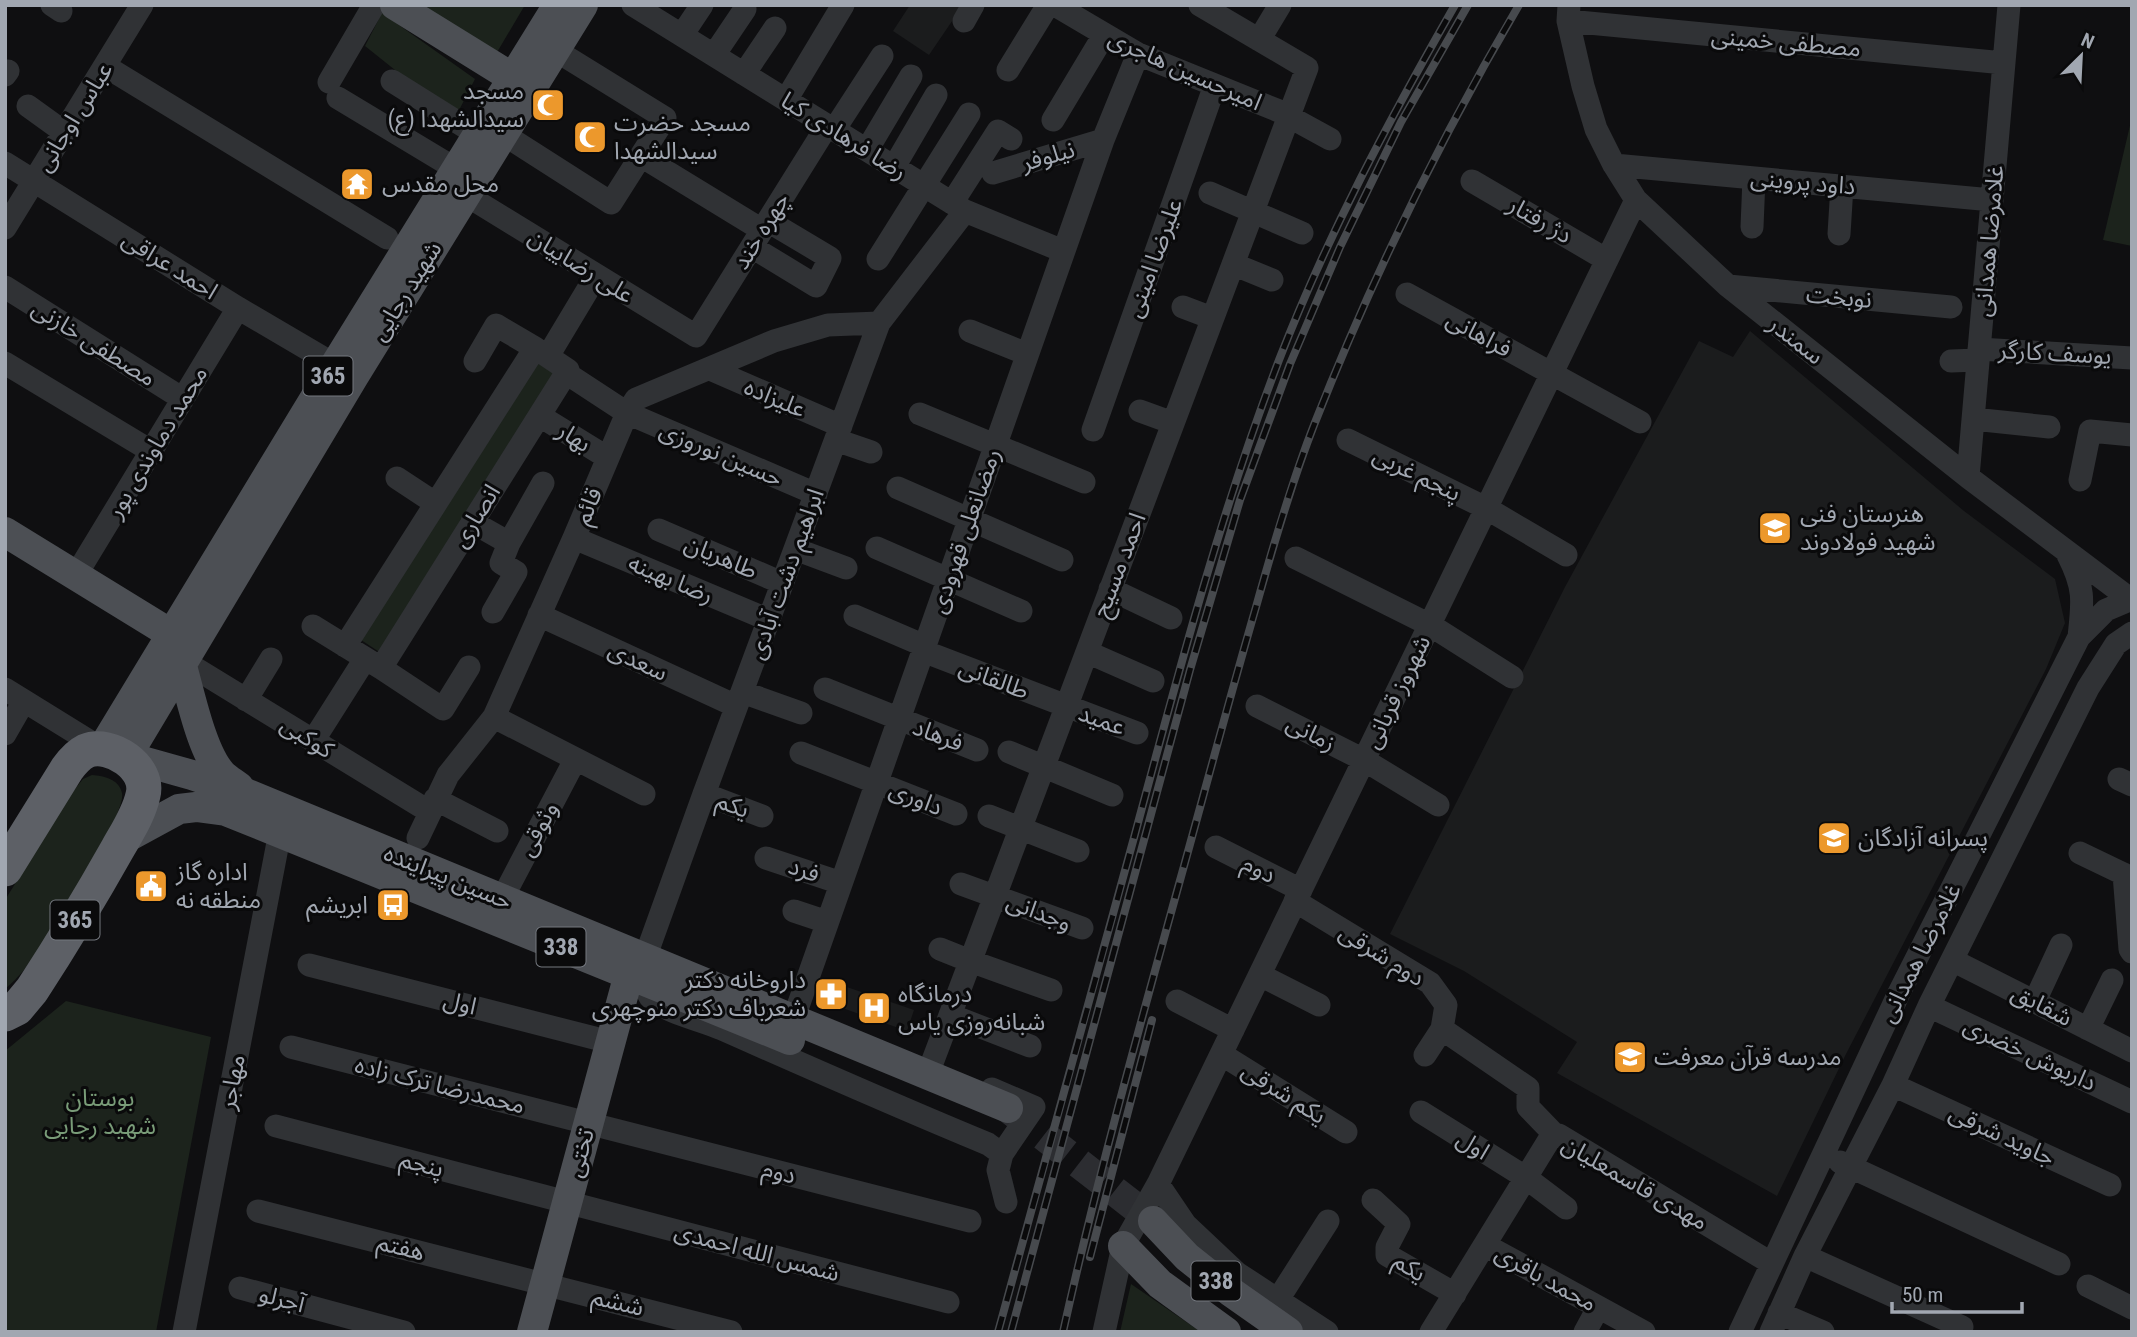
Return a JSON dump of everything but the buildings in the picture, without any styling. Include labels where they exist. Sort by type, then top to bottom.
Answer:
[{"type":"highway","points":[[9,859],[72,762],[87,751],[118,755]]},
{"type":"highway","name":"365","points":[[7,1015],[23,1001],[39,979],[122,840],[143,797],[144,785],[140,774],[118,755]]},
{"type":"main road","points":[[395,5],[522,84]]},
{"type":"main road","name":"شهید رجایی","points":[[118,755],[171,634],[344,370],[522,84],[558,5]]},
{"type":"main road","name":"شهید رجایی","points":[[522,84],[555,50],[583,5]]},
{"type":"main road","name":"شهید رجایی","points":[[118,755],[183,664],[344,370]]},
{"type":"main road","points":[[5,532],[171,634]]},
{"type":"main road","points":[[183,664],[212,761],[222,774],[248,794]]},
{"type":"main road","name":"حسین پیراینده","points":[[118,755],[192,775],[248,794],[502,899],[640,971]]},
{"type":"main road","points":[[192,775],[170,777],[164,786],[163,795],[170,803],[196,807]]},
{"type":"main road","name":"حسین پیراینده","points":[[122,840],[179,809],[196,807],[226,811],[640,971],[1011,1123]]},
{"type":"main road","name":"تختی","points":[[532,1332],[610,1042],[640,971]]},
{"type":"main road","points":[[1139,1233],[1160,1284],[1226,1332]]},
{"type":"main road","name":"338","points":[[1139,1233],[1175,1270],[1258,1332]]},
{"type":"main road","name":"338","points":[[1139,1233],[1186,1257],[1288,1332]]},
{"type":"street","name":"عباس اوجانی","points":[[5,228],[142,5]]},
{"type":"street","name":"علی رضاییان","points":[[374,5],[334,90],[596,276],[696,336]]},
{"type":"street","name":"رضا فرهادی کیا","points":[[634,5],[959,207],[1063,251]]},
{"type":"street","points":[[682,35],[702,5]]},
{"type":"street","points":[[786,100],[843,5]]},
{"type":"street","points":[[1008,70],[1048,5]]},
{"type":"street","points":[[1200,5],[1259,40],[1280,5]]},
{"type":"street","name":"غلامرضا همدانی","points":[[1968,477],[2009,5]]},
{"type":"street","points":[[714,55],[745,9]]},
{"type":"street","name":"امیرحسین هاجری","points":[[1069,9],[1104,35],[1138,54],[1284,113],[1330,139]]},
{"type":"street","name":"مصطفی خمینی","points":[[1569,13],[2004,63]]},
{"type":"street","name":"سمندر","points":[[1569,13],[1583,86],[1596,129],[1636,200],[1728,286],[1968,477],[2131,598]]},
{"type":"street","points":[[744,74],[775,28]]},
{"type":"street","points":[[1053,120],[1104,35]]},
{"type":"street","name":"احمد مسیح","points":[[932,1063],[1253,211],[1284,113],[1307,68],[1259,40]]},
{"type":"street","points":[[392,81],[611,203],[666,118],[555,50]]},
{"type":"street","name":"رمضانعلی قهرودی","points":[[797,1009],[1102,140],[1138,54]]},
{"type":"street","name":"چهره خند","points":[[696,336],[760,233],[882,56]]},
{"type":"street","points":[[105,66],[387,238]]},
{"type":"street","points":[[867,150],[911,76]]},
{"type":"street","name":"علیرضا امینی","points":[[1093,430],[1215,85]]},
{"type":"street","points":[[894,167],[936,95]]},
{"type":"street","points":[[28,106],[64,132]]},
{"type":"street","points":[[878,259],[969,114]]},
{"type":"street","name":"ابراهیم دشت آبادی","points":[[640,971],[879,323],[959,207],[998,131],[1011,139]]},
{"type":"street","name":"نیلوفر","points":[[993,173],[1102,140]]},
{"type":"street","points":[[641,156],[760,233]]},
{"type":"street","name":"احمد عراقی","points":[[5,163],[238,308],[344,370]]},
{"type":"street","name":"داود پروینی","points":[[1614,165],[1992,200]]},
{"type":"street","points":[[1752,227],[1754,178]]},
{"type":"street","name":"دژ رفتار","points":[[1472,181],[1607,260]]},
{"type":"street","points":[[1839,234],[1842,186]]},
{"type":"street","points":[[1210,193],[1302,233]]},
{"type":"street","name":"شهروز قربانی","points":[[1104,1332],[1158,1184],[1636,200]]},
{"type":"street","points":[[1233,264],[1272,280]]},
{"type":"street","name":"انصاری","points":[[345,646],[435,503],[596,276]]},
{"type":"street","name":"نوبخت","points":[[1728,286],[1951,307]]},
{"type":"street","name":"مصطفی خازنی","points":[[5,287],[183,399]]},
{"type":"street","name":"فراهانی","points":[[1407,294],[1640,422]]},
{"type":"street","points":[[1183,307],[1212,318]]},
{"type":"street","name":"محمد دماوندی پور","points":[[76,575],[238,308]]},
{"type":"street","name":"قائم","points":[[418,838],[448,775],[494,717],[626,414],[636,399],[774,341],[828,326],[879,323]]},
{"type":"street","points":[[475,361],[496,325],[568,370],[566,373]]},
{"type":"street","points":[[970,331],[1027,355]]},
{"type":"street","name":"یوسف کارگر","points":[[1951,360],[1979,354],[2132,358]]},
{"type":"street","points":[[5,363],[151,451]]},
{"type":"street","name":"علیزاده","points":[[710,369],[838,433]]},
{"type":"street","name":"انصاری","points":[[313,741],[373,664],[472,522],[566,373]]},
{"type":"street","name":"حسین نوروزی","points":[[566,373],[626,414],[816,494]]},
{"type":"street","points":[[1140,411],[1173,423]]},
{"type":"street","points":[[920,414],[1084,482]]},
{"type":"street","name":"بهار","points":[[540,416],[608,458]]},
{"type":"street","points":[[1973,419],[2049,427]]},
{"type":"street","points":[[2080,480],[2090,431],[2132,435]]},
{"type":"street","points":[[838,433],[871,452]]},
{"type":"street","name":"پنجم غربی","points":[[1348,440],[1486,509],[1566,555]]},
{"type":"street","points":[[397,478],[435,503]]},
{"type":"street","points":[[493,612],[516,572],[501,563],[509,543],[543,483]]},
{"type":"street","points":[[898,488],[1062,560]]},
{"type":"street","points":[[472,522],[509,543]]},
{"type":"street","name":"طاهریان","points":[[659,530],[782,583]]},
{"type":"street","name":"رضا بهینه","points":[[574,538],[769,620]]},
{"type":"street","points":[[877,548],[1021,611]]},
{"type":"street","points":[[795,549],[846,568]]},
{"type":"street","points":[[2067,552],[2077,572],[2083,594],[2079,637]]},
{"type":"street","points":[[1296,558],[1430,625],[1512,677]]},
{"type":"street","points":[[1110,589],[1171,618]]},
{"type":"street","name":"غلامرضا همدانی","points":[[1740,1332],[1899,993],[2079,637],[2106,610],[2131,598]]},
{"type":"street","name":"سعدی","points":[[540,615],[739,699],[800,713]]},
{"type":"street","name":"طالقانی","points":[[855,616],[924,649],[1066,707]]},
{"type":"street","points":[[313,626],[443,709],[469,667]]},
{"type":"street","name":"غلامرضا همدانی","points":[[1775,1322],[1805,1256],[1852,1168],[1929,1006],[2088,688],[2116,644],[2132,633]]},
{"type":"street","points":[[1087,652],[1153,681]]},
{"type":"street","points":[[246,700],[271,659]]},
{"type":"street","name":"کوکبی","points":[[183,664],[313,741],[433,806],[497,831]]},
{"type":"street","name":"فرهاد","points":[[825,689],[977,750]]},
{"type":"street","points":[[5,734],[15,695],[118,755]]},
{"type":"street","name":"زمانی","points":[[1257,706],[1364,760],[1438,805]]},
{"type":"street","name":"عمید","points":[[1066,707],[1137,733]]},
{"type":"street","points":[[494,717],[644,794]]},
{"type":"street","points":[[1009,752],[1112,795]]},
{"type":"street","name":"داوری","points":[[802,753],[956,814]]},
{"type":"street","name":"وثوقی","points":[[502,899],[575,760]]},
{"type":"street","name":"یکم","points":[[704,794],[762,816]]},
{"type":"street","points":[[989,816],[1078,851]]},
{"type":"street","name":"مهاجر","points":[[184,1332],[280,832]]},
{"type":"street","name":"دوم","points":[[1216,847],[1298,896]]},
{"type":"street","points":[[2080,853],[2128,876],[2132,952]]},
{"type":"street","name":"فرد","points":[[766,858],[841,883]]},
{"type":"street","name":"وجدانی","points":[[961,884],[1082,928]]},
{"type":"street","name":"دوم شرقی","points":[[1298,896],[1430,983],[1446,1005],[1442,1029]]},
{"type":"street","points":[[793,911],[827,922]]},
{"type":"street","points":[[2035,1001],[2061,945]]},
{"type":"street","points":[[940,949],[1051,990]]},
{"type":"street","name":"شقایق","points":[[1952,960],[2132,1051]]},
{"type":"street","name":"اول","points":[[309,965],[610,1042]]},
{"type":"street","points":[[640,971],[734,981],[932,1063],[1011,1123],[998,1170],[1006,1202]]},
{"type":"street","points":[[1260,975],[1319,1005]]},
{"type":"street","points":[[2088,1029],[2112,980]]},
{"type":"street","points":[[1177,1001],[1233,1030]]},
{"type":"street","name":"داریوش خضری","points":[[1929,1006],[2132,1102]]},
{"type":"street","points":[[950,1015],[1030,1046]]},
{"type":"street","points":[[1425,1055],[1442,1029],[1528,1088],[1528,1107],[1556,1136]]},
{"type":"street","name":"محمدرضا ترک زاده","points":[[291,1047],[588,1123]]},
{"type":"street","name":"یکم شرقی","points":[[1221,1054],[1346,1132]]},
{"type":"street","name":"جاوید شرقی","points":[[1893,1085],[2110,1185]]},
{"type":"street","name":"اول","points":[[1421,1112],[1525,1177],[1566,1208]]},
{"type":"street","name":"دوم","points":[[588,1123],[970,1222]]},
{"type":"street","name":"پنجم","points":[[276,1126],[567,1202]]},
{"type":"street","name":"مهدی قاسمعلیان","points":[[1431,1332],[1525,1177],[1549,1140],[1556,1136],[1564,1137],[1771,1263]]},
{"type":"street","points":[[1823,1154],[2059,1264]]},
{"type":"street","points":[[1158,1184],[1185,1224],[1237,1273],[1327,1332]]},
{"type":"street","name":"یکم","points":[[1373,1200],[1399,1224],[1387,1247],[1387,1255],[1455,1294]]},
{"type":"street","name":"شمس الله احمدی","points":[[567,1202],[948,1302]]},
{"type":"street","name":"هفتم","points":[[258,1211],[545,1284]]},
{"type":"street","points":[[1277,1301],[1328,1221]]},
{"type":"street","name":"محمد باقری","points":[[1485,1245],[1644,1332]]},
{"type":"street","points":[[1805,1256],[1932,1324],[1962,1327]]},
{"type":"street","name":"ششم","points":[[545,1284],[731,1332]]},
{"type":"street","points":[[2088,1286],[2132,1308]]},
{"type":"street","name":"آجرلو","points":[[240,1288],[404,1332]]},
{"type":"street","points":[[1585,1332],[1598,1308]]},
{"type":"street","points":[[1775,1322],[1823,1332]]},
{"type":"shaded area","points":[[910,5],[963,5],[929,55],[893,31]]},
{"type":"shaded area","points":[[1750,331],[1964,511],[2055,579],[2065,623],[2046,669],[1846,1054],[1777,1196],[1557,1073],[1577,1042],[1464,971],[1390,934],[1565,587],[1699,341],[1733,357]]},
{"type":"shaded area","name":"درمانگاه شبانه‌روزی یاس","points":[[841,985],[914,1010],[907,1031],[834,1005]]},
{"type":"green space","points":[[416,5],[525,5],[496,54]]},
{"type":"green space","points":[[382,13],[475,79],[455,118],[365,46]]},
{"type":"green space","points":[[2132,117],[2132,246],[2103,240]]},
{"type":"green space","points":[[534,361],[560,377],[384,655],[358,638]]},
{"type":"green space","points":[[92,775],[106,777],[118,784],[122,793],[120,806],[98,853],[64,910],[24,970],[5,989],[5,900],[71,794],[83,779]]},
{"type":"green space","name":"بوستان شهید رجایی","points":[[66,1001],[211,1037],[156,1332],[5,1332],[5,1051]]},
{"type":"green space","points":[[1131,1284],[1198,1330],[1200,1332],[1120,1332]]},
{"type":"tunnel","points":[[1008,1108],[1153,1221]]},
{"type":"railway","points":[[998,1332],[1184,654],[1219,535],[1258,418],[1317,268],[1383,135],[1455,5]]},
{"type":"railway","points":[[1011,1332],[1190,670],[1240,500],[1290,364],[1340,247],[1401,122],[1468,5]]},
{"type":"railway","points":[[1063,1332],[1136,1040],[1247,639],[1298,470],[1336,371],[1408,211],[1519,5]]},
{"type":"railway","points":[[1090,1257],[1152,1020]]},
{"type":"place","name":"مسجد سیدالشهدا (ع)","points":[[548,105]]},
{"type":"place","name":"مسجد حضرت سیدالشهدا","points":[[590,137]]},
{"type":"place","name":"محل مقدس","points":[[357,184]]},
{"type":"place","name":"هنرستان فنی شهید فولادوند","points":[[1775,528]]},
{"type":"place","name":"پسرانه آزادگان","points":[[1834,838]]},
{"type":"place","name":"اداره گاز منطقه نه","points":[[151,886]]},
{"type":"place","name":"ابریشم","points":[[393,905]]},
{"type":"place","name":"داروخانه دکتر شعرباف دکتر منوچهری","points":[[831,994]]},
{"type":"place","name":"درمانگاه شبانه‌روزی یاس","points":[[874,1008]]},
{"type":"place","name":"مدرسه قرآن معرفت","points":[[1630,1057]]}]
